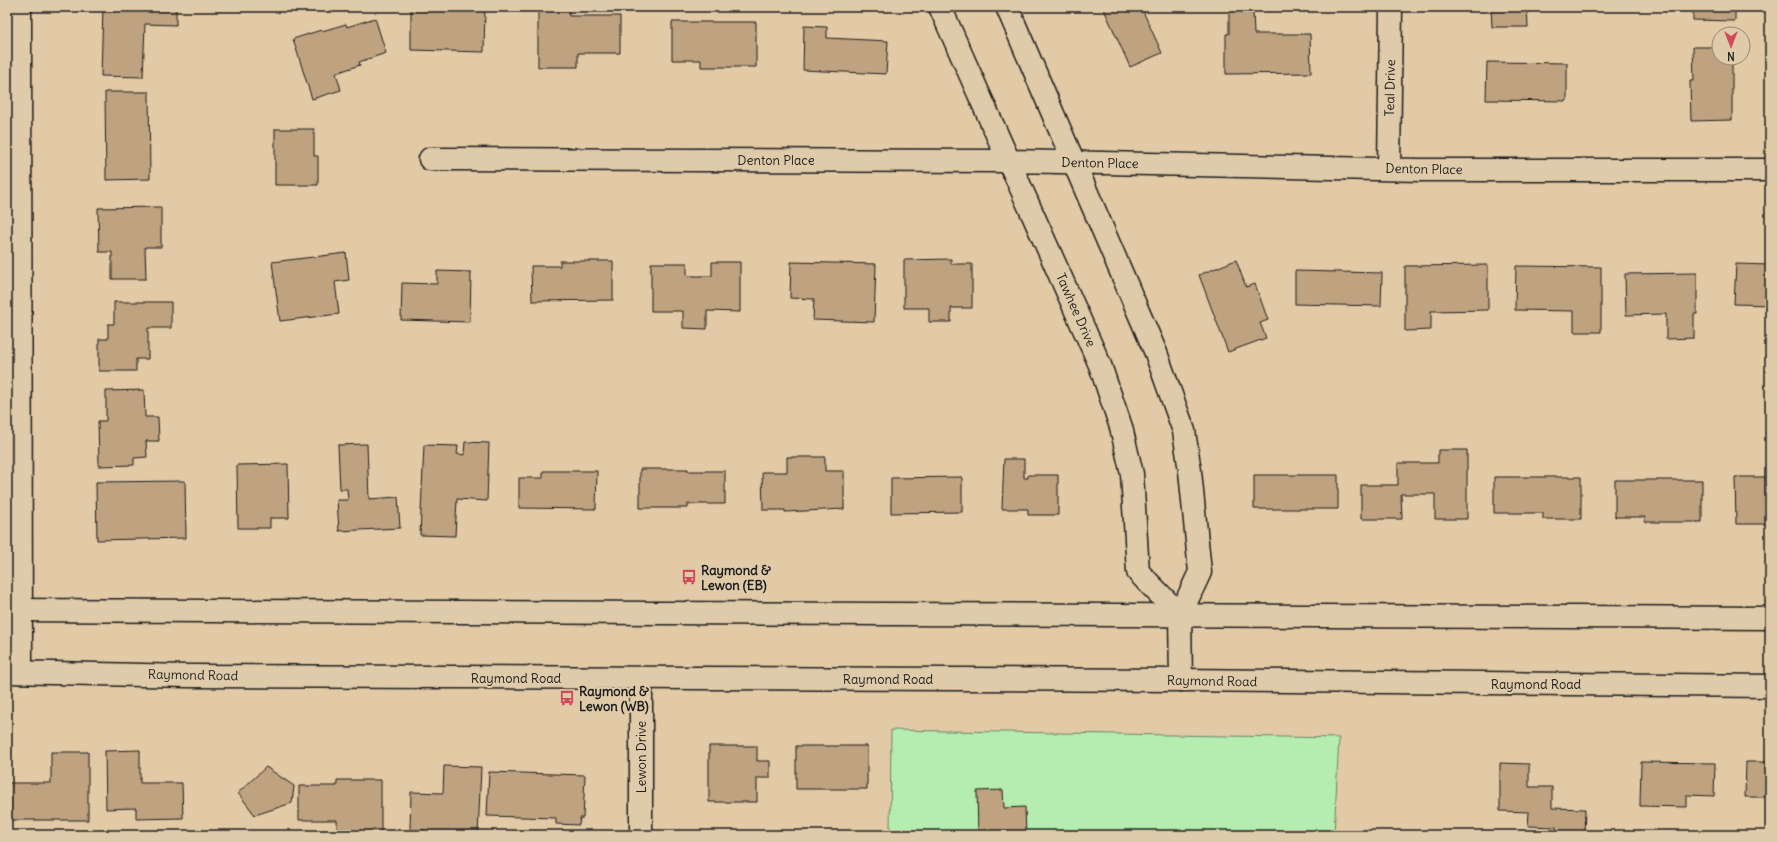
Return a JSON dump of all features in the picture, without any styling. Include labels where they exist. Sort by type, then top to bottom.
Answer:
[{"type":"street","points":[[14,672],[13,610],[20,7]]},
{"type":"street","name":"Tawhee Drive","points":[[940,7],[1100,365],[1121,427],[1132,474],[1138,572],[1180,615]]},
{"type":"street","points":[[1007,7],[1156,353],[1184,431],[1190,471],[1200,572],[1180,615],[1181,680]]},
{"type":"street","name":"Teal Drive","points":[[1389,169],[1391,7]]},
{"type":"street","name":"Denton Place","points":[[430,159],[1009,161],[1389,169],[1770,170]]},
{"type":"street","points":[[13,610],[1770,618]]},
{"type":"street","name":"Raymond Road","points":[[14,672],[195,676],[1181,680],[1770,686]]},
{"type":"street","name":"Lewon Drive","points":[[641,679],[641,835]]},
{"type":"green space","points":[[891,730],[1339,738],[1334,835],[890,835]]},
{"type":"building","points":[[103,7],[176,7],[176,25],[145,24],[143,77],[101,76]]},
{"type":"building","points":[[411,7],[485,7],[484,52],[411,50]]},
{"type":"building","points":[[538,7],[569,7],[569,16],[620,16],[620,53],[578,53],[578,67],[538,67]]},
{"type":"building","points":[[1103,7],[1141,7],[1162,53],[1130,67]]},
{"type":"building","points":[[1491,7],[1527,7],[1528,27],[1492,27]]},
{"type":"building","points":[[1693,7],[1735,7],[1735,21],[1693,20]]},
{"type":"building","points":[[1229,11],[1253,11],[1254,34],[1310,34],[1311,73],[1226,74],[1226,34],[1229,34]]},
{"type":"building","points":[[375,18],[386,53],[359,62],[360,65],[336,73],[341,90],[312,99],[293,39],[346,24],[347,27]]},
{"type":"building","points":[[672,22],[756,22],[756,67],[701,67],[701,60],[672,60]]},
{"type":"building","points":[[804,26],[827,27],[827,38],[888,41],[886,74],[803,70]]},
{"type":"building","points":[[1693,47],[1711,47],[1711,66],[1732,66],[1732,120],[1691,121],[1690,81],[1694,81]]},
{"type":"building","points":[[1487,62],[1567,63],[1567,101],[1486,100]]},
{"type":"building","points":[[105,92],[149,92],[150,179],[106,180]]},
{"type":"building","points":[[275,129],[314,129],[314,156],[318,156],[318,185],[275,185]]},
{"type":"building","points":[[161,207],[161,247],[145,247],[146,279],[112,279],[112,252],[99,252],[98,208]]},
{"type":"building","points":[[346,253],[349,280],[335,282],[339,314],[280,321],[272,262]]},
{"type":"building","points":[[951,259],[951,264],[972,264],[972,308],[951,308],[951,322],[929,322],[929,308],[904,308],[904,260]]},
{"type":"building","points":[[1236,260],[1246,287],[1255,284],[1268,320],[1260,323],[1266,338],[1228,352],[1199,275]]},
{"type":"building","points":[[560,261],[613,261],[613,300],[532,301],[531,266],[560,266]]},
{"type":"building","points":[[712,262],[740,262],[740,312],[707,311],[707,329],[683,328],[683,311],[651,311],[651,263],[687,263],[687,276],[712,276]]},
{"type":"building","points":[[791,262],[876,264],[874,322],[813,320],[814,299],[790,298]]},
{"type":"building","points":[[1736,264],[1770,265],[1770,305],[1734,304]]},
{"type":"building","points":[[1488,265],[1488,310],[1431,311],[1431,330],[1405,331],[1405,266]]},
{"type":"building","points":[[1516,266],[1601,267],[1601,332],[1574,332],[1574,311],[1515,310]]},
{"type":"building","points":[[437,271],[471,272],[470,322],[401,320],[402,283],[437,284]]},
{"type":"building","points":[[1295,271],[1382,273],[1381,306],[1295,304]]},
{"type":"building","points":[[1697,273],[1697,314],[1694,314],[1694,338],[1666,339],[1666,314],[1626,315],[1625,274]]},
{"type":"building","points":[[114,302],[171,302],[171,328],[148,328],[148,359],[136,359],[136,371],[99,371],[99,339],[108,339],[108,324],[114,324]]},
{"type":"building","points":[[144,390],[145,417],[158,417],[159,441],[146,441],[147,457],[134,458],[134,465],[99,466],[98,421],[106,421],[106,391]]},
{"type":"building","points":[[465,442],[489,443],[487,501],[457,499],[455,536],[420,535],[424,445],[458,446],[457,454],[464,455]]},
{"type":"building","points":[[367,444],[369,499],[398,497],[400,528],[339,531],[337,500],[348,500],[347,489],[340,489],[338,445]]},
{"type":"building","points":[[1438,450],[1467,450],[1467,519],[1435,519],[1435,494],[1401,494],[1402,519],[1361,519],[1361,485],[1398,485],[1398,463],[1438,463]]},
{"type":"building","points":[[787,457],[825,457],[825,471],[844,471],[844,509],[785,512],[785,510],[763,510],[762,472],[787,472]]},
{"type":"building","points":[[1004,459],[1024,459],[1024,478],[1028,478],[1028,475],[1058,475],[1058,515],[1028,515],[1028,509],[1002,509]]},
{"type":"building","points":[[288,464],[289,518],[270,518],[270,528],[238,528],[237,465]]},
{"type":"building","points":[[640,469],[725,471],[725,504],[688,504],[688,508],[640,508]]},
{"type":"building","points":[[543,471],[597,471],[596,509],[519,508],[519,478],[543,478]]},
{"type":"building","points":[[1254,475],[1338,475],[1338,509],[1254,509]]},
{"type":"building","points":[[962,477],[962,512],[891,513],[891,478]]},
{"type":"building","points":[[1494,477],[1581,477],[1581,519],[1543,519],[1543,513],[1494,513]]},
{"type":"building","points":[[1735,477],[1770,477],[1770,524],[1736,524]]},
{"type":"building","points":[[1615,480],[1702,480],[1702,522],[1645,522],[1645,517],[1615,517]]},
{"type":"building","points":[[185,481],[186,538],[97,540],[96,482]]},
{"type":"building","points":[[709,746],[757,746],[757,761],[770,761],[770,778],[757,778],[757,802],[709,802]]},
{"type":"building","points":[[796,746],[867,746],[867,789],[796,789]]},
{"type":"building","points":[[140,750],[140,783],[182,783],[183,818],[136,819],[136,808],[106,809],[105,751]]},
{"type":"building","points":[[51,752],[88,752],[88,820],[7,820],[7,783],[51,783]]},
{"type":"building","points":[[1641,762],[1715,763],[1714,796],[1687,795],[1687,807],[1640,806]]},
{"type":"building","points":[[1746,762],[1770,762],[1770,797],[1745,797]]},
{"type":"building","points":[[1500,763],[1529,764],[1529,787],[1552,787],[1552,808],[1585,809],[1584,835],[1556,835],[1556,827],[1528,826],[1529,812],[1500,811]]},
{"type":"building","points":[[444,766],[481,767],[478,835],[426,835],[426,830],[410,830],[411,792],[443,793]]},
{"type":"building","points":[[266,767],[294,786],[292,803],[255,815],[238,793]]},
{"type":"building","points":[[489,772],[585,775],[583,818],[580,818],[579,825],[556,824],[556,818],[487,816]]},
{"type":"building","points":[[337,780],[381,780],[381,835],[337,835],[337,820],[299,820],[299,786],[337,786]]},
{"type":"building","points":[[1003,790],[1004,808],[1025,807],[1026,835],[978,835],[977,791]]},
{"type":"place","name":"Raymond & Lewon (EB)","points":[[689,577]]},
{"type":"place","name":"Raymond & Lewon (WB)","points":[[567,698]]}]
